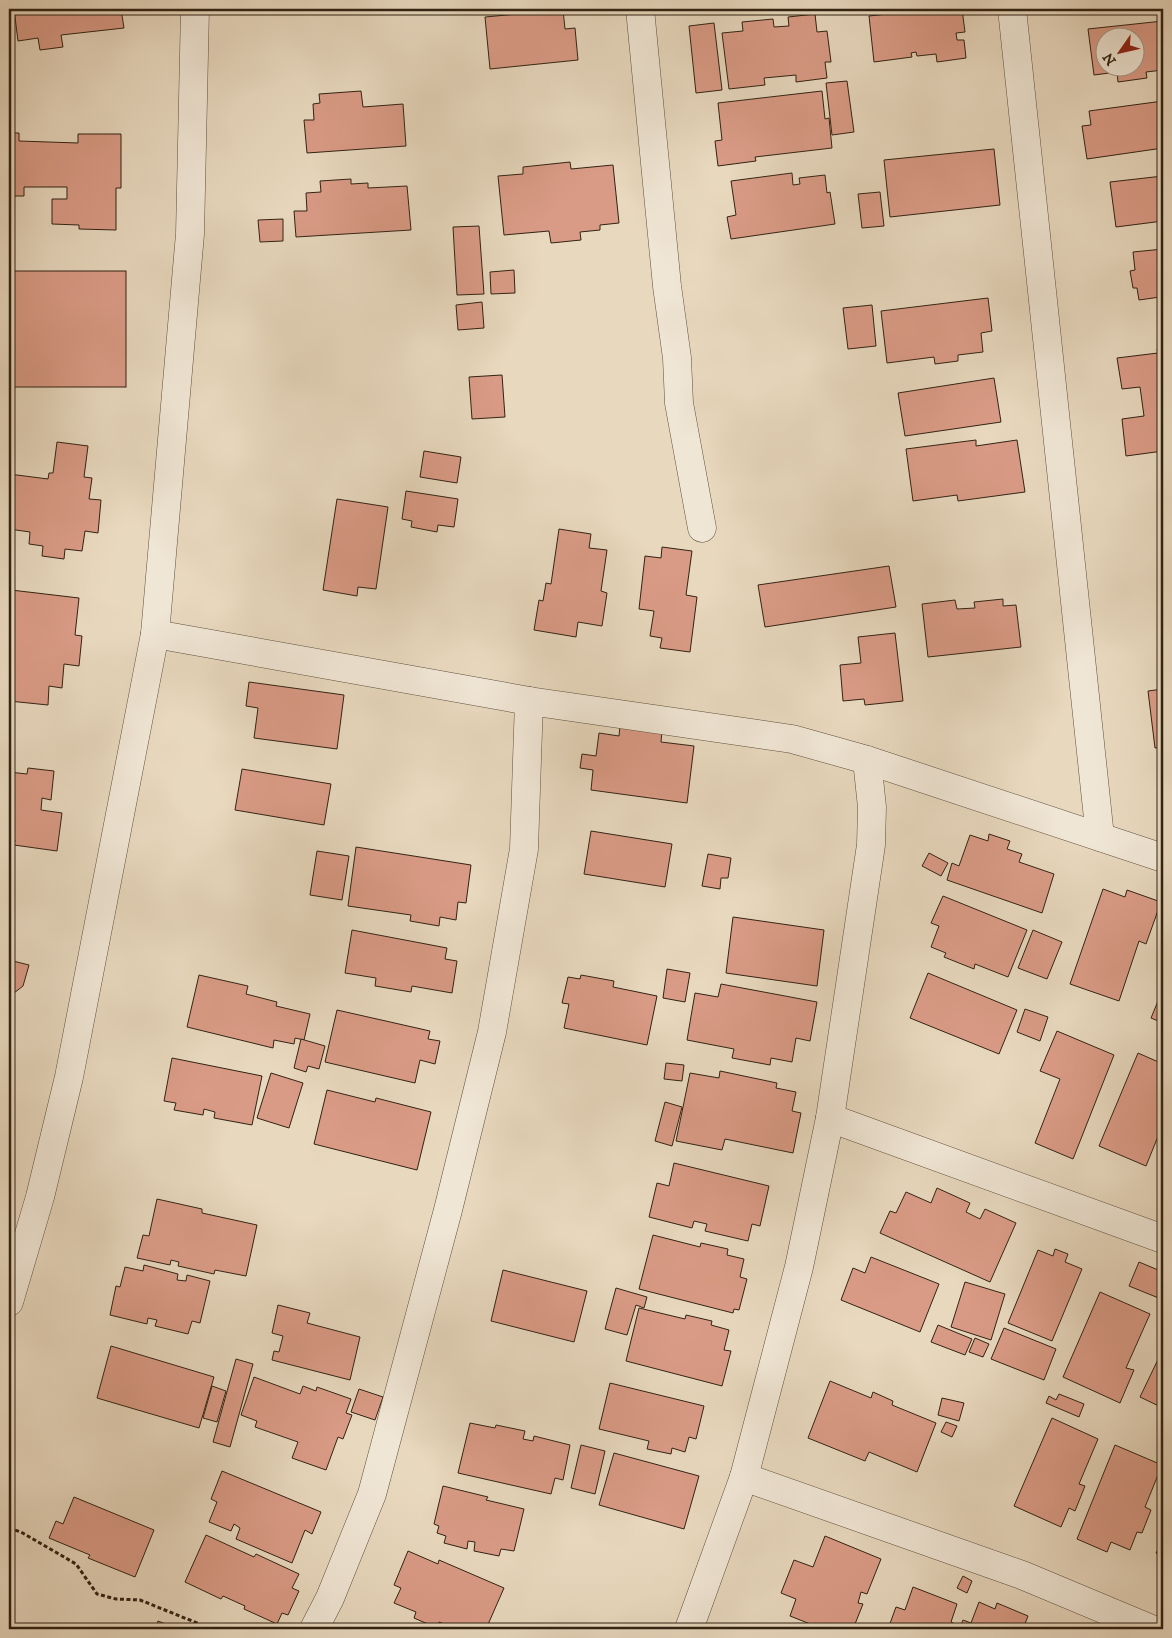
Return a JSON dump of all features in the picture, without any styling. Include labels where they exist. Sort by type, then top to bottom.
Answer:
[{"type":"street","points":[[9,1302],[40,1197],[69,1077],[155,634],[190,234],[195,9]]},
{"type":"street","points":[[640,9],[667,286],[677,358],[679,403],[702,528]]},
{"type":"street","points":[[1012,9],[1100,837]]},
{"type":"street","points":[[155,634],[529,702],[792,739],[867,760],[1163,858]]},
{"type":"street","points":[[314,1629],[330,1598],[372,1494],[448,1210],[492,1032],[524,849],[529,702]]},
{"type":"street","points":[[689,1629],[744,1477],[799,1267],[830,1118],[871,845],[872,807],[867,760]]},
{"type":"street","points":[[830,1118],[1163,1239]]},
{"type":"street","points":[[744,1477],[1022,1574],[1151,1629]]},
{"type":"path","points":[[9,1528],[22,1532],[76,1564],[97,1594],[116,1599],[140,1600],[212,1629]]},
{"type":"building","points":[[14,9],[121,9],[124,28],[61,35],[63,47],[40,50],[38,38],[18,41]]},
{"type":"building","points":[[308,9],[339,9],[339,11],[309,14]]},
{"type":"building","points":[[516,9],[543,9],[543,12],[563,10],[565,29],[575,28],[578,60],[490,69],[485,17],[517,14]]},
{"type":"building","points":[[933,9],[962,9],[965,32],[956,33],[957,40],[964,40],[966,58],[937,62],[936,54],[917,56],[916,52],[911,53],[912,57],[874,62],[869,16]]},
{"type":"building","points":[[815,14],[817,32],[827,31],[831,62],[825,62],[827,78],[796,82],[796,75],[764,78],[765,85],[729,89],[722,33],[743,31],[742,22],[773,19],[774,27],[789,26],[788,17]]},
{"type":"building","points":[[1163,21],[1163,70],[1146,72],[1147,78],[1118,82],[1118,78],[1144,78],[1144,28],[1097,28]]},
{"type":"building","points":[[714,23],[722,90],[696,93],[689,26]]},
{"type":"building","points":[[1094,28],[1094,75],[1088,29]]},
{"type":"building","points":[[847,81],[854,132],[832,135],[826,83]]},
{"type":"building","points":[[361,91],[363,107],[403,104],[406,146],[307,153],[304,120],[314,120],[313,104],[320,103],[319,94]]},
{"type":"building","points":[[822,91],[825,119],[829,118],[832,148],[755,157],[756,161],[718,166],[715,141],[722,140],[718,103]]},
{"type":"building","points":[[1163,101],[1163,148],[1087,159],[1082,126],[1091,125],[1089,111]]},
{"type":"building","points":[[9,133],[19,133],[19,141],[78,143],[78,134],[121,134],[121,188],[116,188],[116,230],[79,229],[79,225],[52,224],[52,199],[67,199],[67,187],[24,187],[24,196],[9,196]]},
{"type":"building","points":[[994,149],[1000,205],[890,217],[884,160]]},
{"type":"building","points":[[570,162],[571,169],[613,165],[619,223],[600,225],[600,230],[580,232],[581,240],[551,243],[549,231],[504,235],[498,176],[523,174],[523,167]]},
{"type":"building","points":[[792,173],[793,185],[800,184],[799,178],[825,175],[827,193],[830,192],[835,224],[731,239],[727,217],[736,215],[731,181]]},
{"type":"building","points":[[1163,176],[1163,221],[1116,227],[1110,182]]},
{"type":"building","points":[[351,179],[351,184],[368,183],[368,188],[407,186],[411,230],[296,237],[294,211],[307,211],[306,193],[321,192],[320,181]]},
{"type":"building","points":[[880,192],[884,226],[862,228],[858,194]]},
{"type":"building","points":[[283,219],[283,241],[260,242],[258,220]]},
{"type":"building","points":[[479,226],[484,294],[457,295],[453,227]]},
{"type":"building","points":[[1163,249],[1163,301],[1161,301],[1160,297],[1139,300],[1137,288],[1133,288],[1130,271],[1135,270],[1133,252]]},
{"type":"building","points":[[514,270],[515,293],[491,294],[490,272]]},
{"type":"building","points":[[9,271],[126,271],[126,387],[9,387]]},
{"type":"building","points":[[988,298],[992,331],[981,333],[983,352],[958,355],[958,361],[935,364],[934,357],[887,363],[881,311]]},
{"type":"building","points":[[482,302],[484,328],[458,330],[456,305]]},
{"type":"building","points":[[872,305],[876,346],[848,349],[843,308]]},
{"type":"building","points":[[1163,348],[1163,451],[1126,456],[1122,419],[1144,416],[1140,387],[1122,389],[1117,358],[1158,353],[1157,349]]},
{"type":"building","points":[[502,375],[505,417],[472,419],[469,377]]},
{"type":"building","points":[[994,378],[1001,422],[905,436],[898,393]]},
{"type":"building","points":[[976,440],[976,446],[1017,440],[1025,492],[958,501],[957,495],[913,501],[906,449]]},
{"type":"building","points":[[57,442],[88,446],[84,477],[92,478],[89,499],[101,500],[98,533],[85,531],[82,551],[65,549],[64,559],[42,556],[43,546],[29,544],[30,532],[9,529],[9,474],[48,479],[49,473],[53,473]]},
{"type":"building","points":[[424,451],[461,457],[457,483],[420,477]]},
{"type":"building","points":[[406,491],[458,499],[454,527],[438,525],[437,532],[411,527],[412,521],[402,519]]},
{"type":"building","points":[[337,499],[388,507],[376,589],[358,587],[357,596],[323,590]]},
{"type":"building","points":[[559,529],[591,534],[589,548],[607,550],[601,591],[607,593],[602,626],[578,622],[576,637],[534,630],[539,600],[543,601],[546,583],[551,584]]},
{"type":"building","points":[[662,547],[692,551],[686,595],[697,597],[690,652],[660,648],[662,638],[650,636],[654,611],[639,609],[645,556],[661,558]]},
{"type":"building","points":[[889,566],[896,607],[765,627],[758,585]]},
{"type":"building","points":[[11,590],[79,598],[75,635],[82,636],[79,666],[64,664],[62,688],[49,686],[48,705],[9,701],[9,635],[11,635],[14,613],[9,612]]},
{"type":"building","points":[[1003,599],[1003,606],[1016,605],[1021,647],[928,657],[922,604],[955,600],[957,609],[975,608],[974,602]]},
{"type":"building","points":[[895,633],[903,701],[865,705],[864,699],[843,701],[840,665],[861,663],[858,637]]},
{"type":"building","points":[[249,682],[344,695],[337,749],[254,738],[258,708],[246,706]]},
{"type":"building","points":[[1163,689],[1163,747],[1155,748],[1148,691]]},
{"type":"building","points":[[620,726],[662,731],[661,742],[694,746],[687,803],[591,790],[593,770],[580,768],[582,754],[596,756],[599,733],[619,736]]},
{"type":"building","points":[[28,768],[54,771],[51,800],[42,798],[41,810],[62,813],[57,851],[14,845],[15,840],[9,839],[9,772],[27,774]]},
{"type":"building","points":[[242,769],[331,784],[324,825],[235,810]]},
{"type":"building","points":[[591,831],[672,844],[665,887],[584,874]]},
{"type":"building","points":[[989,834],[1010,841],[1007,849],[1022,854],[1019,862],[1054,874],[1042,913],[947,880],[952,863],[959,866],[970,835],[988,841]]},
{"type":"building","points":[[356,847],[471,865],[466,903],[458,902],[456,920],[440,917],[439,926],[410,921],[411,915],[348,906]]},
{"type":"building","points":[[317,851],[349,856],[342,900],[310,895]]},
{"type":"building","points":[[929,853],[948,863],[941,876],[922,866]]},
{"type":"building","points":[[708,854],[731,858],[728,878],[721,878],[720,889],[702,886]]},
{"type":"building","points":[[1103,889],[1125,897],[1127,890],[1161,902],[1146,944],[1139,941],[1119,1001],[1070,984]]},
{"type":"building","points":[[943,896],[1027,930],[1008,977],[975,964],[974,969],[944,957],[946,953],[931,947],[939,926],[931,923]]},
{"type":"building","points":[[733,917],[824,930],[817,986],[726,973]]},
{"type":"building","points":[[352,930],[447,948],[445,959],[457,961],[452,993],[412,986],[411,992],[375,986],[376,978],[345,973]]},
{"type":"building","points":[[1033,930],[1062,942],[1047,979],[1018,968]]},
{"type":"building","points":[[9,960],[29,965],[23,986],[14,993],[9,992]]},
{"type":"building","points":[[667,969],[690,973],[685,1002],[663,998]]},
{"type":"building","points":[[928,973],[1017,1010],[999,1054],[910,1018]]},
{"type":"building","points":[[199,975],[248,986],[246,994],[277,1002],[276,1006],[310,1014],[304,1040],[295,1038],[294,1044],[274,1040],[273,1048],[187,1027]]},
{"type":"building","points":[[581,975],[614,981],[613,987],[657,996],[647,1045],[564,1028],[569,1004],[562,1003],[568,977],[580,979]]},
{"type":"building","points":[[721,984],[817,1002],[810,1041],[796,1038],[792,1062],[771,1058],[770,1065],[732,1058],[734,1049],[687,1040],[695,993],[718,997]]},
{"type":"building","points":[[1163,989],[1163,1023],[1151,1018]]},
{"type":"building","points":[[1025,1009],[1048,1017],[1040,1041],[1017,1032]]},
{"type":"building","points":[[337,1010],[430,1031],[428,1039],[440,1041],[435,1064],[420,1060],[415,1083],[325,1062]]},
{"type":"building","points":[[1057,1031],[1114,1055],[1073,1159],[1035,1143],[1060,1079],[1040,1071]]},
{"type":"building","points":[[301,1039],[325,1046],[319,1069],[308,1066],[306,1072],[294,1068]]},
{"type":"building","points":[[1138,1053],[1163,1064],[1163,1124],[1146,1166],[1099,1146]]},
{"type":"building","points":[[172,1058],[262,1076],[252,1125],[214,1118],[215,1112],[204,1109],[203,1115],[174,1110],[176,1103],[164,1101]]},
{"type":"building","points":[[666,1063],[684,1065],[682,1081],[664,1079]]},
{"type":"building","points":[[720,1071],[777,1083],[776,1088],[796,1092],[792,1111],[801,1113],[793,1153],[725,1139],[722,1150],[676,1141],[690,1073],[719,1078]]},
{"type":"building","points":[[271,1073],[303,1083],[289,1128],[257,1118]]},
{"type":"building","points":[[327,1090],[375,1102],[376,1098],[431,1112],[417,1170],[314,1144]]},
{"type":"building","points":[[665,1102],[682,1107],[672,1146],[655,1141]]},
{"type":"building","points":[[674,1163],[769,1186],[760,1226],[752,1224],[748,1241],[705,1231],[707,1224],[694,1221],[692,1228],[649,1217],[657,1183],[669,1186]]},
{"type":"building","points":[[937,1188],[970,1203],[966,1212],[980,1219],[985,1209],[1016,1223],[990,1282],[880,1233],[890,1211],[896,1213],[906,1192],[931,1203]]},
{"type":"building","points":[[157,1199],[202,1209],[202,1213],[257,1225],[246,1276],[215,1270],[214,1274],[178,1266],[179,1262],[171,1260],[170,1265],[137,1258],[143,1235],[149,1236]]},
{"type":"building","points":[[653,1235],[700,1247],[701,1243],[728,1249],[727,1255],[744,1259],[740,1277],[747,1279],[739,1310],[734,1309],[733,1313],[639,1289]]},
{"type":"building","points":[[1055,1249],[1068,1254],[1065,1262],[1082,1269],[1052,1341],[1008,1323],[1038,1250],[1053,1256]]},
{"type":"building","points":[[871,1257],[939,1284],[920,1332],[841,1300],[853,1268],[865,1273]]},
{"type":"building","points":[[1139,1262],[1163,1272],[1161,1299],[1129,1286]]},
{"type":"building","points":[[144,1265],[178,1274],[177,1280],[186,1281],[187,1275],[210,1281],[200,1323],[192,1321],[188,1334],[155,1326],[157,1320],[148,1318],[147,1324],[110,1315],[116,1286],[120,1287],[125,1267],[143,1271]]},
{"type":"building","points":[[503,1270],[587,1291],[574,1342],[491,1321]]},
{"type":"building","points":[[965,1282],[1005,1294],[991,1340],[951,1327]]},
{"type":"building","points":[[616,1288],[647,1297],[644,1308],[636,1305],[627,1335],[605,1329]]},
{"type":"building","points":[[1100,1292],[1150,1314],[1126,1368],[1134,1370],[1120,1403],[1063,1377]]},
{"type":"building","points":[[278,1305],[310,1313],[307,1323],[360,1337],[350,1380],[272,1360],[274,1351],[279,1352],[283,1336],[272,1333]]},
{"type":"building","points":[[639,1308],[685,1319],[686,1315],[712,1321],[711,1325],[729,1330],[724,1350],[731,1351],[722,1386],[626,1361]]},
{"type":"building","points":[[938,1325],[972,1339],[965,1355],[931,1342]]},
{"type":"building","points":[[1004,1328],[1056,1349],[1044,1380],[991,1359]]},
{"type":"building","points":[[975,1338],[989,1344],[983,1357],[969,1352]]},
{"type":"building","points":[[111,1346],[214,1377],[199,1428],[97,1398]]},
{"type":"building","points":[[1163,1349],[1163,1408],[1140,1397]]},
{"type":"building","points":[[236,1359],[253,1364],[230,1447],[213,1442]]},
{"type":"building","points":[[254,1377],[300,1394],[303,1386],[316,1391],[317,1387],[351,1399],[346,1413],[352,1415],[343,1439],[338,1437],[326,1470],[292,1458],[298,1442],[255,1427],[257,1421],[241,1415]]},
{"type":"building","points":[[830,1381],[871,1398],[873,1392],[893,1401],[892,1405],[936,1423],[917,1472],[869,1452],[865,1461],[808,1438]]},
{"type":"building","points":[[610,1383],[704,1406],[696,1439],[689,1437],[685,1452],[672,1448],[671,1454],[647,1449],[649,1441],[599,1429]]},
{"type":"building","points":[[212,1386],[226,1391],[217,1422],[203,1418]]},
{"type":"building","points":[[359,1389],[383,1397],[375,1420],[351,1412]]},
{"type":"building","points":[[1059,1394],[1084,1404],[1079,1417],[1046,1403],[1049,1396],[1056,1400]]},
{"type":"building","points":[[942,1398],[964,1403],[959,1421],[938,1415]]},
{"type":"building","points":[[1052,1418],[1098,1439],[1079,1484],[1085,1486],[1075,1511],[1069,1508],[1061,1527],[1014,1506]]},
{"type":"building","points":[[946,1422],[957,1426],[952,1437],[941,1432]]},
{"type":"building","points":[[470,1423],[495,1428],[496,1425],[525,1431],[523,1439],[533,1441],[534,1436],[570,1445],[563,1480],[555,1478],[551,1494],[458,1473]]},
{"type":"building","points":[[581,1445],[605,1451],[595,1494],[571,1488]]},
{"type":"building","points":[[1115,1445],[1162,1465],[1145,1507],[1151,1510],[1142,1533],[1137,1532],[1130,1550],[1111,1542],[1107,1552],[1077,1539]]},
{"type":"building","points":[[614,1453],[699,1476],[684,1529],[599,1505]]},
{"type":"building","points":[[222,1471],[321,1512],[312,1534],[305,1530],[292,1563],[236,1539],[240,1528],[234,1524],[231,1531],[209,1522],[217,1502],[211,1499]]},
{"type":"building","points":[[443,1486],[488,1497],[486,1500],[524,1509],[514,1551],[501,1549],[499,1556],[474,1551],[475,1542],[468,1541],[467,1549],[444,1543],[446,1536],[437,1533],[439,1526],[434,1524]]},
{"type":"building","points":[[74,1497],[154,1530],[135,1577],[88,1558],[90,1555],[49,1538],[56,1521],[63,1524]]},
{"type":"building","points":[[206,1535],[254,1557],[256,1554],[299,1574],[292,1588],[299,1591],[288,1615],[282,1613],[277,1624],[244,1609],[245,1606],[223,1596],[221,1599],[185,1582]]},
{"type":"building","points":[[825,1536],[881,1559],[867,1594],[861,1592],[858,1603],[863,1604],[853,1629],[823,1629],[790,1616],[796,1599],[781,1593],[794,1560],[813,1567]]},
{"type":"building","points":[[1163,1540],[1163,1557],[1156,1553]]},
{"type":"building","points":[[408,1551],[438,1564],[439,1560],[504,1588],[486,1629],[456,1629],[439,1622],[437,1628],[414,1618],[416,1612],[394,1603],[401,1588],[394,1585]]},
{"type":"building","points":[[963,1576],[972,1581],[967,1593],[957,1588]]},
{"type":"building","points":[[913,1587],[957,1604],[951,1622],[955,1624],[953,1629],[888,1629],[896,1607],[905,1610]]},
{"type":"building","points":[[979,1602],[995,1609],[997,1603],[1028,1616],[1023,1629],[959,1629],[963,1620],[971,1623]]},
{"type":"building","points":[[158,1621],[178,1629],[155,1629]]}]
